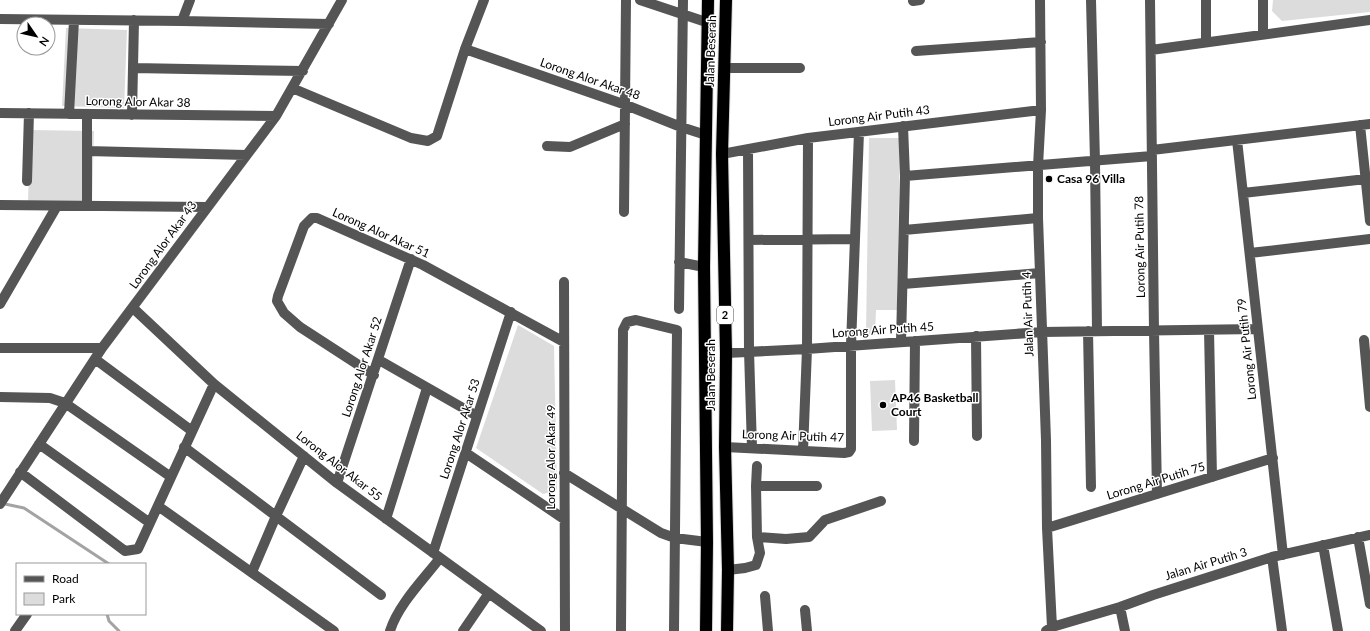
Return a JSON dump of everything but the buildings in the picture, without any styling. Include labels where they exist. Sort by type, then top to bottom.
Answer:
[{"type":"highway","name":"Jalan Beserah","points":[[706,631],[707,542],[704,267],[709,23],[708,0]]},
{"type":"highway","name":"Jalan Beserah","points":[[726,0],[722,154],[726,353],[725,447],[728,570],[727,631]]},
{"type":"street","points":[[182,21],[190,0]]},
{"type":"street","name":"Lorong Alor Akar 43","points":[[0,504],[4,491],[20,472],[102,348],[276,116],[303,71],[342,0]]},
{"type":"street","points":[[292,88],[411,138],[428,141],[437,136],[465,49],[484,0]]},
{"type":"street","points":[[624,212],[626,0]]},
{"type":"street","points":[[640,0],[709,23]]},
{"type":"street","points":[[679,309],[683,0]]},
{"type":"street","name":"Jalan Air Putih 4","points":[[1040,0],[1041,110],[1038,166],[1038,218],[1046,440],[1049,629]]},
{"type":"street","points":[[1091,0],[1095,161],[1091,487]]},
{"type":"street","name":"Lorong Air Putih 78","points":[[1150,0],[1157,494]]},
{"type":"street","points":[[1206,0],[1206,42]]},
{"type":"street","points":[[1263,34],[1264,0]]},
{"type":"street","points":[[0,19],[329,24]]},
{"type":"street","points":[[69,114],[74,20]]},
{"type":"street","points":[[132,114],[134,20]]},
{"type":"street","points":[[1151,50],[1370,20]]},
{"type":"street","points":[[916,51],[1041,42]]},
{"type":"street","name":"Lorong Alor Akar 48","points":[[465,49],[626,105],[681,127],[706,135]]},
{"type":"street","points":[[133,68],[303,71]]},
{"type":"street","points":[[724,68],[800,68]]},
{"type":"street","name":"Lorong Air Putih 43","points":[[722,154],[808,138],[1041,110]]},
{"type":"street","name":"Lorong Alor Akar 38","points":[[0,113],[276,116]]},
{"type":"street","points":[[28,113],[28,180]]},
{"type":"street","points":[[87,114],[87,206]]},
{"type":"street","points":[[547,146],[570,147],[626,124]]},
{"type":"street","points":[[905,176],[1095,161],[1237,140],[1365,125],[1366,179],[1370,221]]},
{"type":"street","points":[[901,342],[905,176],[903,126]]},
{"type":"street","points":[[851,345],[859,132]]},
{"type":"street","points":[[803,451],[807,349],[808,138]]},
{"type":"street","name":"Lorong Air Putih 79","points":[[1237,140],[1284,555]]},
{"type":"street","points":[[748,149],[749,351],[752,448]]},
{"type":"street","points":[[87,152],[246,155]]},
{"type":"street","points":[[1243,192],[1366,179]]},
{"type":"street","points":[[0,205],[207,207]]},
{"type":"street","points":[[0,304],[58,206]]},
{"type":"street","name":"Lorong Alor Akar 51","points":[[374,375],[300,327],[284,313],[277,301],[304,226],[312,218],[317,218],[411,259],[564,342]]},
{"type":"street","points":[[904,230],[1038,218]]},
{"type":"street","points":[[749,240],[855,239]]},
{"type":"street","points":[[1250,253],[1370,239]]},
{"type":"street","name":"Lorong Alor Akar 52","points":[[337,483],[379,360],[411,259]]},
{"type":"street","points":[[679,262],[704,267]]},
{"type":"street","points":[[903,284],[1040,273]]},
{"type":"street","name":"Lorong Alor Akar 49","points":[[564,282],[564,631]]},
{"type":"street","name":"Lorong Alor Akar 55","points":[[133,308],[214,384],[337,483],[541,631]]},
{"type":"street","name":"Lorong Alor Akar 53","points":[[390,631],[393,621],[436,556],[466,453],[511,312]]},
{"type":"street","points":[[621,631],[623,330],[628,322],[636,320],[677,330],[674,631]]},
{"type":"street","name":"Lorong Air Putih 45","points":[[726,353],[807,349],[1042,332],[1258,329]]},
{"type":"street","points":[[1209,330],[1212,477]]},
{"type":"street","points":[[976,336],[976,436]]},
{"type":"street","points":[[1364,340],[1370,408]]},
{"type":"street","points":[[914,440],[915,341]]},
{"type":"street","name":"Lorong Air Putih 47","points":[[725,447],[844,453],[849,452],[852,442],[851,345]]},
{"type":"street","points":[[0,348],[102,348]]},
{"type":"street","points":[[95,359],[192,431]]},
{"type":"street","points":[[379,360],[478,416]]},
{"type":"street","points":[[20,472],[125,551],[138,549],[214,384]]},
{"type":"street","points":[[386,519],[427,388]]},
{"type":"street","points":[[0,397],[50,398],[65,403],[171,477]]},
{"type":"street","points":[[39,444],[150,523]]},
{"type":"street","points":[[184,448],[381,595]]},
{"type":"street","points":[[466,453],[564,519]]},
{"type":"street","points":[[252,572],[304,456]]},
{"type":"street","name":"Lorong Air Putih 75","points":[[1047,528],[1273,458]]},
{"type":"street","points":[[728,570],[756,565],[760,553],[757,537],[756,466]]},
{"type":"street","points":[[564,473],[661,533],[675,538],[707,542]]},
{"type":"street","points":[[756,486],[817,486]]},
{"type":"street","points":[[757,537],[786,539],[809,537],[825,520],[881,501]]},
{"type":"street","points":[[158,506],[334,631]]},
{"type":"street","name":"Jalan Air Putih 3","points":[[1049,629],[1272,557],[1370,535]]},
{"type":"street","points":[[1358,537],[1370,604]]},
{"type":"street","points":[[1323,545],[1338,631]]},
{"type":"street","points":[[1272,557],[1282,631]]},
{"type":"street","points":[[463,631],[489,594]]},
{"type":"street","points":[[765,596],[768,631]]},
{"type":"street","points":[[1120,607],[1125,631]]},
{"type":"street","points":[[805,610],[807,631]]},
{"type":"street","points":[[16,631],[26,615]]},
{"type":"green space","points":[[1273,0],[1370,0],[1370,12],[1282,21],[1272,11]]},
{"type":"green space","points":[[66,28],[127,30],[124,108],[62,106]]},
{"type":"green space","points":[[30,130],[94,131],[92,203],[28,202]]},
{"type":"green space","points":[[869,138],[900,138],[897,310],[876,310],[875,335],[866,334]]},
{"type":"green space","points":[[518,325],[554,346],[557,490],[543,494],[476,448]]},
{"type":"green space","name":"AP46 Basketball Court","points":[[895,380],[897,430],[872,431],[870,381]]},
{"type":"waterway","points":[[5,504],[24,508],[107,563]]},
{"type":"waterway","points":[[107,615],[109,621],[119,631]]},
{"type":"place","name":"Casa 96 Villa","points":[[1049,179]]},
{"type":"place","name":"AP46 Basketball Court","points":[[883,405]]}]
